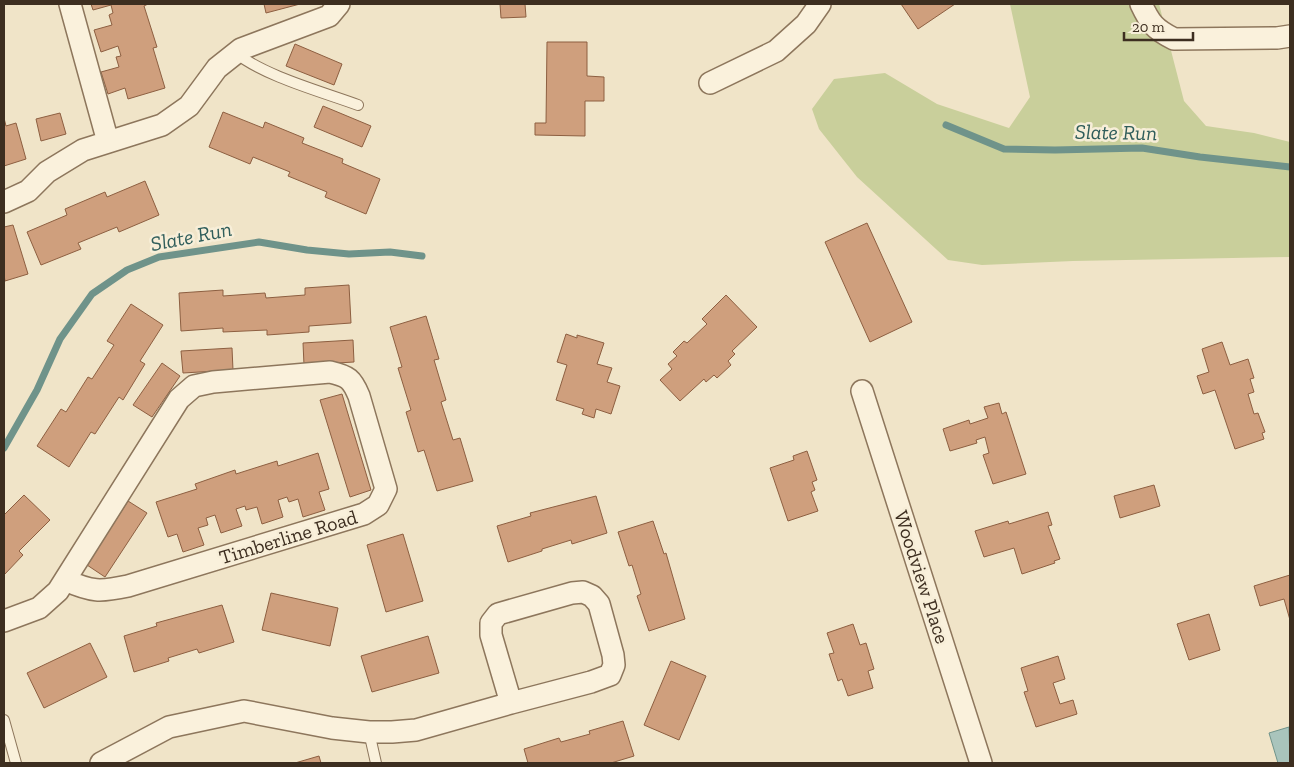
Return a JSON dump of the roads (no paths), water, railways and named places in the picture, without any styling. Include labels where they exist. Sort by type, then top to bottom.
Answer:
[{"type":"street","points":[[70,4],[108,142]]},
{"type":"street","points":[[4,202],[28,192],[47,172],[83,150],[162,124],[190,106],[217,68],[241,49],[329,16],[339,4]]},
{"type":"street","points":[[710,83],[776,51],[806,24],[820,4]]},
{"type":"street","points":[[1140,4],[1148,18],[1159,31],[1174,39],[1277,38],[1290,36]]},
{"type":"street","name":"Timberline Road","points":[[4,621],[40,608],[58,591],[179,399],[194,386],[213,382],[330,372],[343,375],[354,383],[360,396],[386,489],[378,504],[364,514],[128,586],[95,591],[65,580]]},
{"type":"street","name":"Woodview Place","points":[[862,391],[981,763]]},
{"type":"street","points":[[101,763],[169,727],[244,711],[332,728],[369,732],[416,730],[591,682],[610,675],[614,665],[614,655],[599,604],[592,596],[583,592],[572,593],[498,614],[491,623],[491,635],[511,703]]},
{"type":"lane","points":[[236,53],[245,61],[358,105]]},
{"type":"lane","points":[[4,720],[16,763]]},
{"type":"lane","points":[[369,732],[376,763]]},
{"type":"water","points":[[1289,727],[1290,763],[1278,763],[1269,733]]},
{"type":"waterway","name":"Slate Run","points":[[946,125],[1004,149],[1142,148],[1200,157],[1290,167]]},
{"type":"waterway","name":"Slate Run","points":[[4,448],[37,390],[60,339],[92,294],[127,270],[159,257],[259,242],[307,250],[349,254],[390,252],[422,256]]}]
